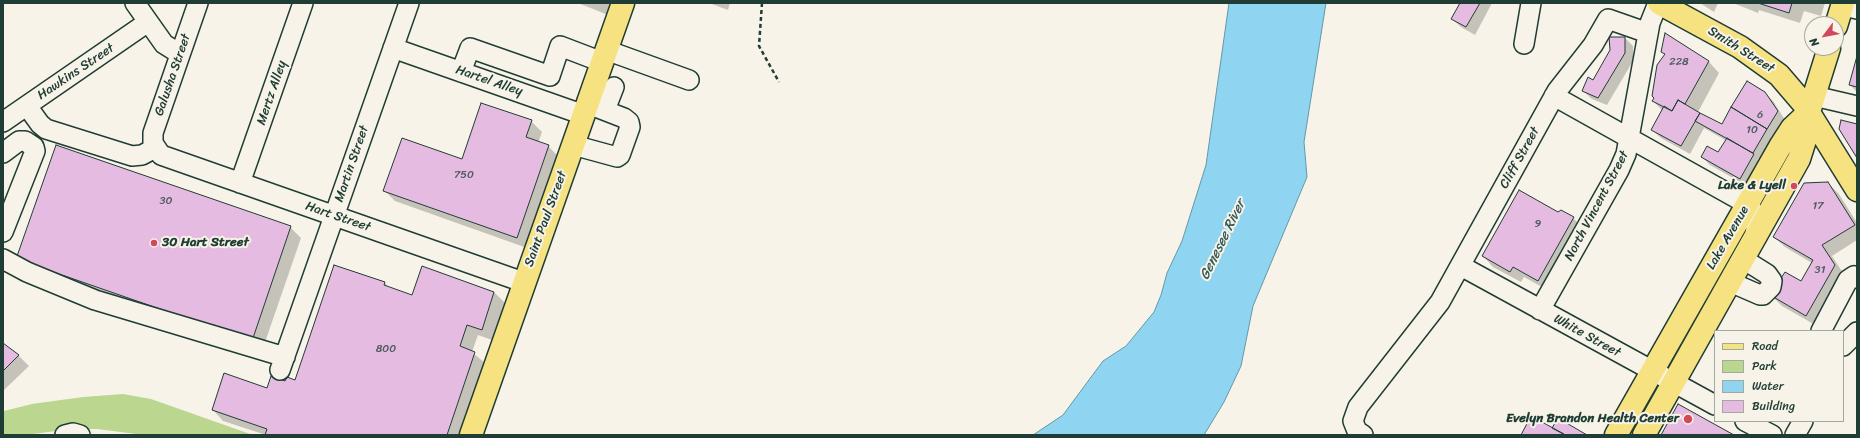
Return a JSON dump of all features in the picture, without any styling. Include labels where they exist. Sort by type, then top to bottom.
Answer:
[{"type":"main road","name":"Saint Paul Street","points":[[471,435],[523,282],[573,145],[592,110],[604,56],[623,3]]},
{"type":"main road","name":"Smith Street","points":[[1658,3],[1740,46],[1769,66],[1812,104],[1857,190]]},
{"type":"main road","points":[[1842,16],[1848,6]]},
{"type":"main road","points":[[1812,104],[1827,56]]},
{"type":"main road","name":"Lake Avenue","points":[[1616,435],[1786,136],[1812,104]]},
{"type":"main road","name":"Lake Avenue","points":[[1644,435],[1799,159],[1806,137],[1812,104]]},
{"type":"street","points":[[135,3],[164,44],[180,54]]},
{"type":"street","name":"Galusha Street","points":[[155,148],[153,133],[198,3]]},
{"type":"street","name":"Mertz Alley","points":[[240,183],[303,3]]},
{"type":"street","name":"Martin Street","points":[[3,259],[27,272],[95,300],[283,364],[409,3]]},
{"type":"street","points":[[1524,44],[1531,3]]},
{"type":"street","name":"North Vincent Street","points":[[1540,310],[1620,170],[1631,139],[1648,33],[1652,15],[1658,3]]},
{"type":"street","name":"Cliff Street","points":[[1363,435],[1357,431],[1353,421],[1358,407],[1430,315],[1461,266],[1554,96],[1593,46],[1608,19],[1648,33]]},
{"type":"street","name":"Hawkins Street","points":[[3,122],[148,22]]},
{"type":"street","points":[[461,72],[470,48],[550,76],[560,46],[604,56],[689,80]]},
{"type":"street","name":"Hartel Alley","points":[[393,48],[461,72],[624,118],[629,122],[630,127],[620,155],[613,158],[573,145]]},
{"type":"street","points":[[592,110],[614,87]]},
{"type":"street","points":[[1554,96],[1747,204],[1755,217],[1756,228],[1754,240]]},
{"type":"street","points":[[1812,104],[1857,106]]},
{"type":"street","points":[[27,106],[42,127],[61,134],[132,156],[142,155],[155,148]]},
{"type":"street","points":[[3,152],[19,141],[25,141],[34,147],[35,151],[3,232]]},
{"type":"street","name":"Hart Street","points":[[155,148],[166,157],[523,282]]},
{"type":"street","points":[[3,194],[23,182]]},
{"type":"street","points":[[1730,282],[1760,295],[1763,295],[1771,287],[1772,281],[1767,274],[1743,259]]},
{"type":"street","name":"White Street","points":[[1461,266],[1652,372],[1714,404]]},
{"type":"street","points":[[1822,330],[1848,280],[1854,276],[1857,278]]},
{"type":"street","points":[[1844,345],[1857,332]]},
{"type":"street","points":[[1748,422],[1769,429]]},
{"type":"street","points":[[1795,435],[1802,422]]},
{"type":"street","points":[[65,435],[73,433],[80,435]]},
{"type":"path","points":[[762,3],[759,46],[779,82]]},
{"type":"green space","points":[[123,394],[151,399],[253,435],[144,435],[97,429],[71,429],[26,435],[3,435],[4,411],[32,404],[83,397]]},
{"type":"water","name":"Genesee River","points":[[1229,3],[1326,3],[1304,142],[1307,177],[1253,306],[1241,366],[1224,402],[1204,435],[1033,435],[1063,415],[1103,361],[1126,346],[1154,312],[1161,295],[1167,273],[1182,241],[1206,165]]},
{"type":"building","points":[[1460,3],[1480,3],[1466,27],[1451,19]]},
{"type":"building","points":[[1758,3],[1792,3],[1789,13]]},
{"type":"building","points":[[1665,33],[1709,61],[1685,104],[1678,100],[1672,111],[1652,101],[1654,98],[1652,96],[1657,65],[1665,54],[1661,52]]},
{"type":"building","points":[[1609,37],[1625,37],[1625,53],[1598,98],[1582,91],[1588,77],[1593,80],[1610,50]]},
{"type":"building","points":[[1857,56],[1857,87],[1849,85]]},
{"type":"building","points":[[1747,81],[1765,92],[1778,111],[1767,129],[1731,107]]},
{"type":"building","points":[[1678,100],[1700,113],[1681,146],[1651,130],[1664,106],[1672,111]]},
{"type":"building","points":[[481,103],[532,120],[526,137],[549,145],[517,238],[383,191],[402,138],[462,159]]},
{"type":"building","points":[[1731,107],[1767,129],[1753,153],[1695,121],[1700,113],[1722,124]]},
{"type":"building","points":[[1841,120],[1857,124],[1857,158],[1839,129]]},
{"type":"building","points":[[1727,138],[1754,154],[1740,179],[1701,157],[1707,146],[1718,152]]},
{"type":"building","name":"30 Hart Street","points":[[56,145],[291,226],[252,341],[16,259]]},
{"type":"building","points":[[1828,182],[1855,225],[1822,245],[1835,265],[1806,316],[1770,295],[1785,272],[1801,281],[1813,260],[1773,237],[1804,183]]},
{"type":"building","points":[[1519,190],[1558,212],[1561,210],[1574,217],[1538,281],[1513,267],[1510,272],[1482,256]]},
{"type":"building","points":[[334,265],[385,282],[384,285],[412,295],[422,266],[494,292],[482,330],[467,325],[460,346],[475,352],[447,435],[265,435],[267,429],[212,410],[224,373],[267,388],[271,376],[285,381],[287,377],[295,380]]},
{"type":"building","points":[[3,343],[19,355],[3,371]]},
{"type":"building","name":"Evelyn Brandon Health Center","points":[[1678,404],[1734,435],[1661,435]]},
{"type":"building","points":[[1531,416],[1564,434],[1521,435]]},
{"type":"building","points":[[1558,418],[1587,435],[1565,435],[1552,428]]},
{"type":"place","name":"Lake & Lyell","points":[[1794,186]]},
{"type":"place","name":"30 Hart Street","points":[[154,243]]},
{"type":"place","name":"Evelyn Brandon Health Center","points":[[1688,419]]}]
